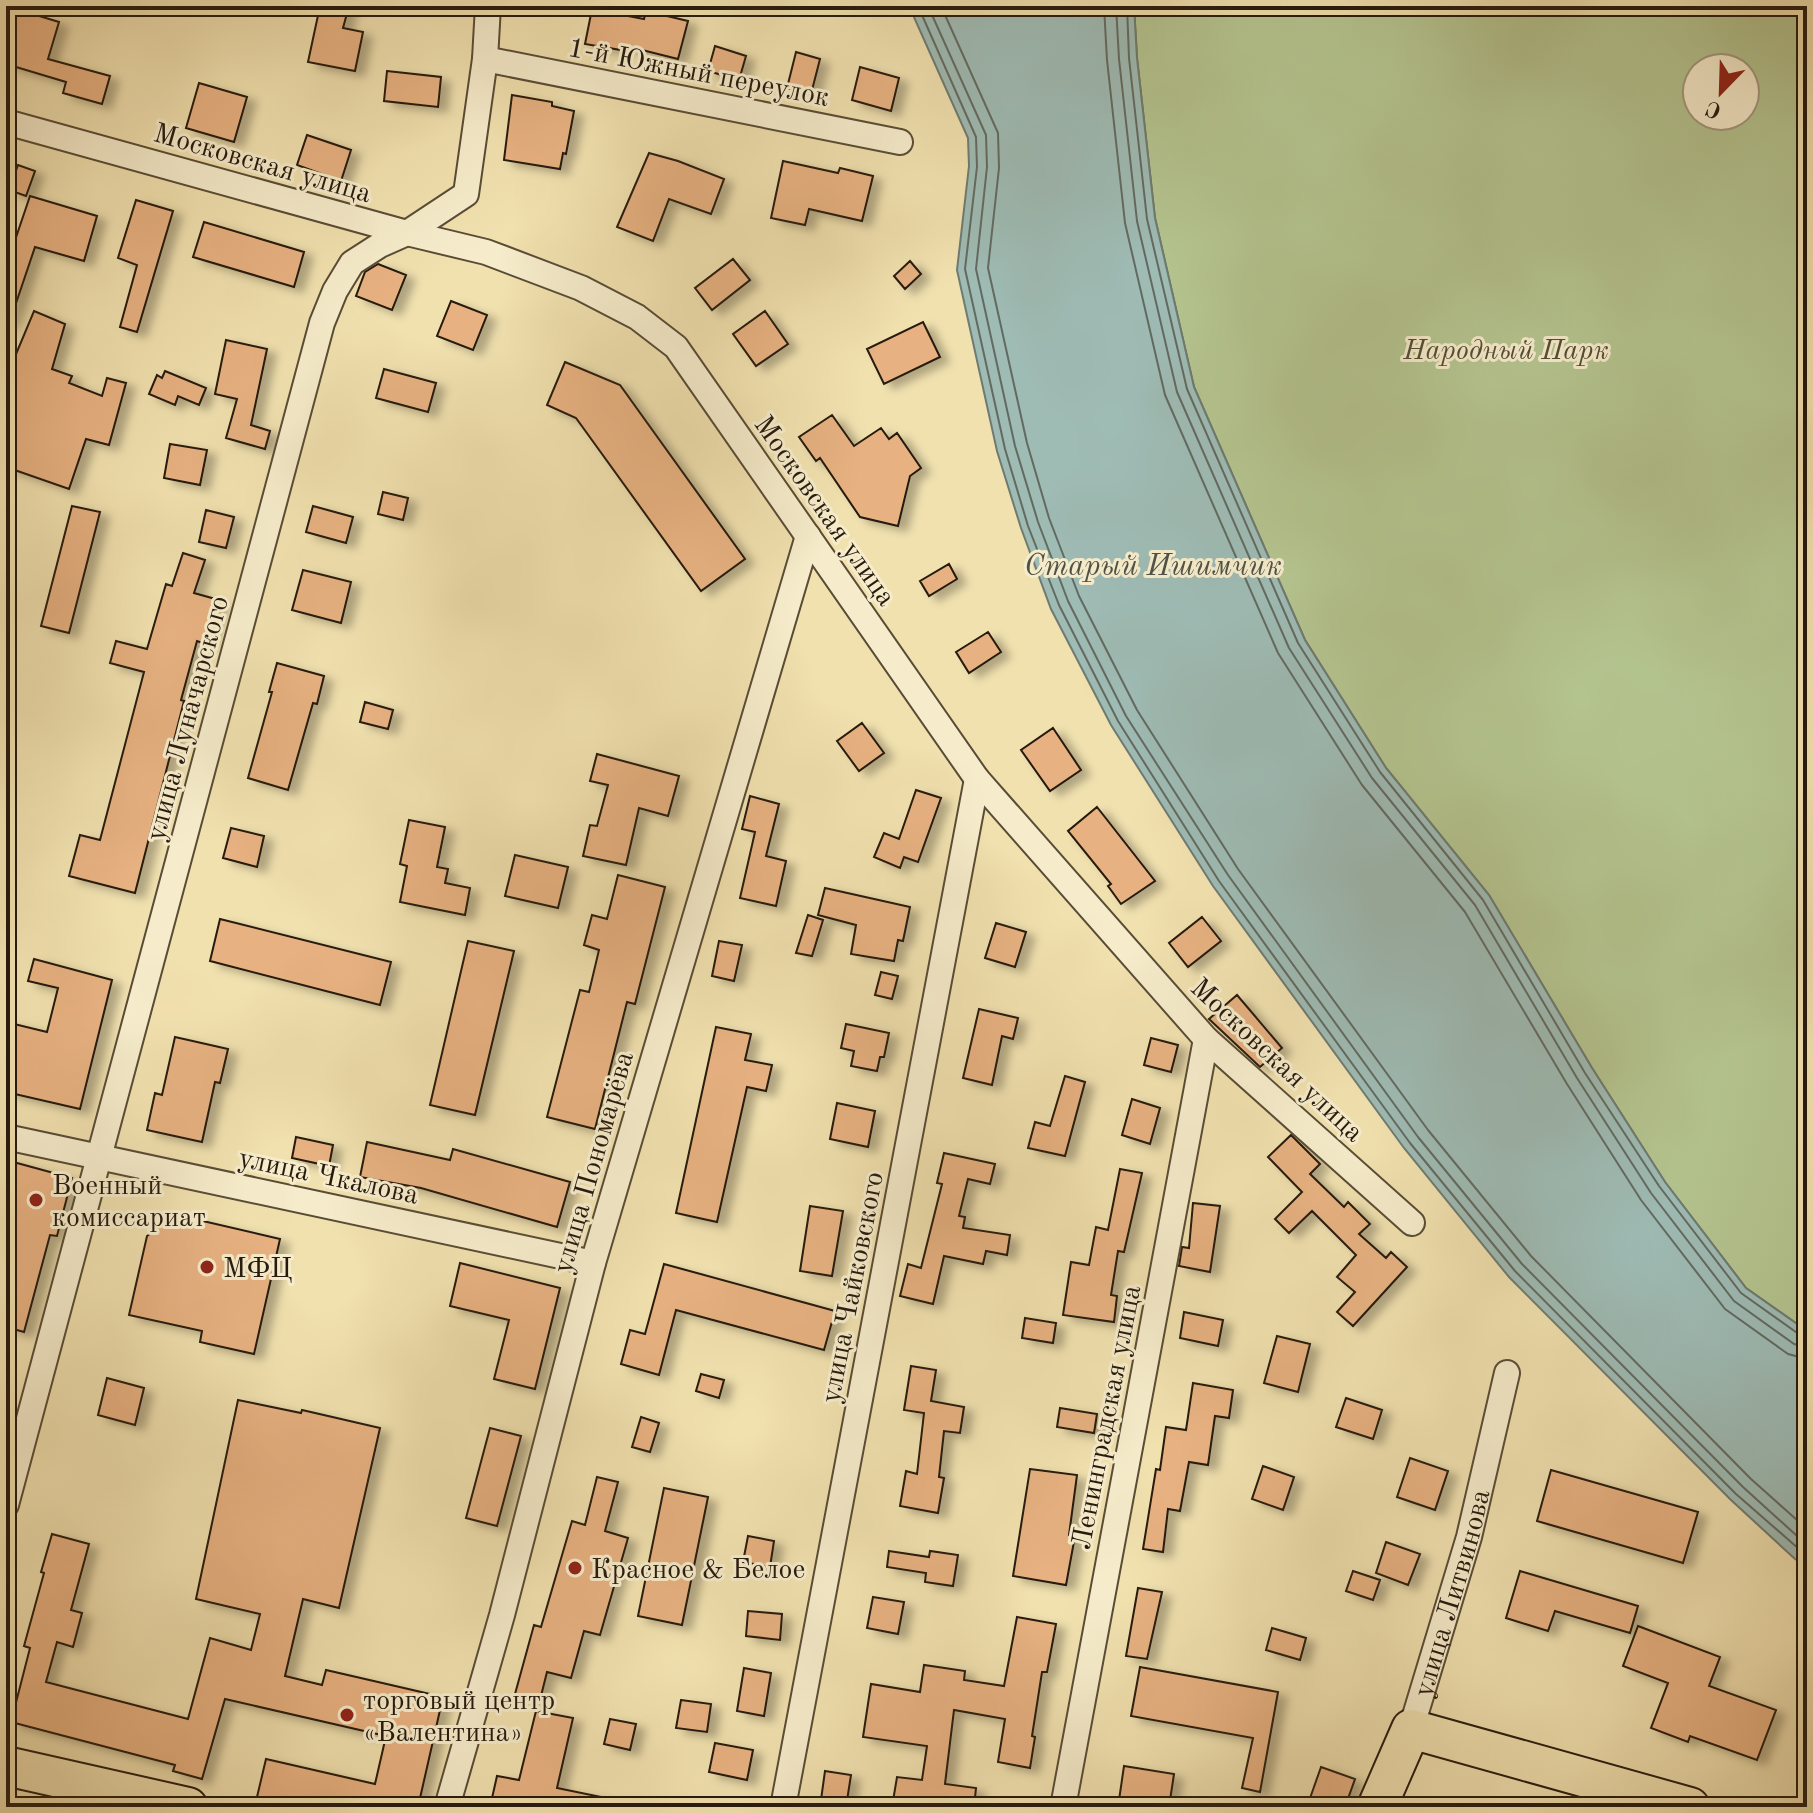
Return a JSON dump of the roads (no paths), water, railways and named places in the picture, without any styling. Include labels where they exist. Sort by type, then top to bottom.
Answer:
[{"type":"main road","name":"улица Литвинова","points":[[1377,1807],[1411,1729]]},
{"type":"main road","points":[[1411,1729],[1690,1807]]},
{"type":"main road","points":[[6,1766],[188,1807]]},
{"type":"street","name":"улица Луначарского","points":[[6,1505],[322,323],[335,291],[352,263],[407,233],[466,194],[485,59],[488,6]]},
{"type":"street","name":"1-й Южный переулок","points":[[485,59],[900,142]]},
{"type":"street","name":"Московская улица","points":[[6,122],[486,252],[581,288],[637,317],[676,347],[977,779],[1206,1039],[1412,1223]]},
{"type":"street","name":"улица Пономарёва","points":[[447,1807],[505,1605],[593,1263],[808,536]]},
{"type":"street","name":"улица Чайковского","points":[[783,1807],[977,779]]},
{"type":"street","name":"Ленинградская улица","points":[[1063,1807],[1206,1039]]},
{"type":"street","name":"улица Чкалова","points":[[6,1137],[593,1263]]},
{"type":"street","name":"улица Литвинова","points":[[1411,1729],[1469,1537],[1507,1373]]},
{"type":"water","name":"Старый Ишимчик","points":[[909,6],[1134,6],[1155,218],[1194,387],[1305,640],[1386,768],[1489,895],[1592,1068],[1665,1182],[1746,1288],[1807,1331],[1807,1566],[1795,1559],[1731,1500],[1509,1277],[1404,1148],[1213,886],[1111,725],[1051,609],[997,451],[957,270],[969,166],[968,138]]},
{"type":"place","name":"Военный комиссариат","points":[[36,1200]]},
{"type":"place","name":"МФЦ","points":[[207,1267]]},
{"type":"place","name":"Красное & Белое","points":[[575,1568]]},
{"type":"place","name":"торговый центр «Валентина»","points":[[347,1715]]},
{"type":"park label","name":"Народный Парк","points":[[1506,349]]}]
